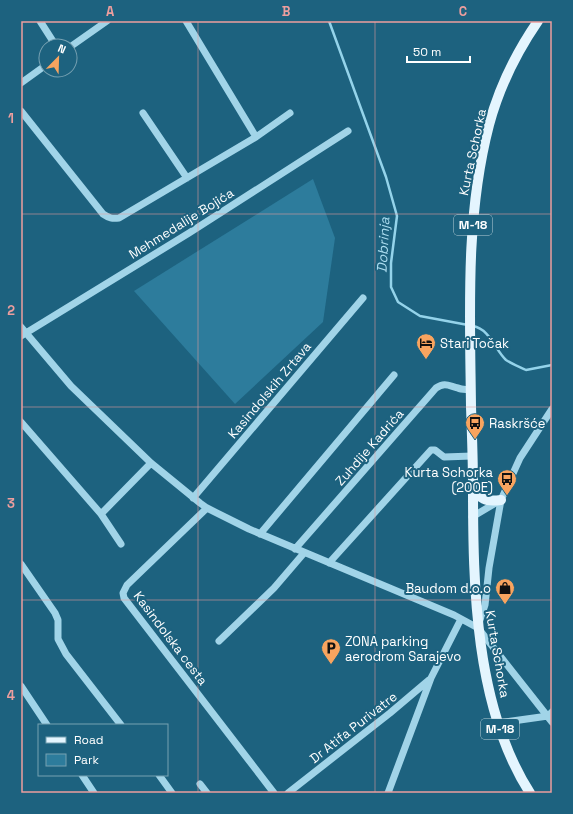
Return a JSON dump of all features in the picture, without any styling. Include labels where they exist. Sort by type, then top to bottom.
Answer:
[{"type":"main road","name":"Kurta Schorka","points":[[530,793],[517,774],[498,723],[486,676],[478,628],[472,538],[473,485],[470,302],[474,211],[478,178],[488,127],[494,108],[514,60],[538,21]]},
{"type":"main road","points":[[473,485],[480,496],[485,500],[491,502],[501,500]]},
{"type":"street","points":[[40,21],[51,38]]},
{"type":"street","points":[[78,42],[108,21]]},
{"type":"street","points":[[186,21],[256,137]]},
{"type":"street","points":[[21,83],[38,71]]},
{"type":"street","points":[[21,111],[104,214],[109,218],[119,218],[256,137],[290,113]]},
{"type":"street","points":[[143,113],[187,178]]},
{"type":"street","name":"Mehmedalije Bojića","points":[[23,332],[189,233],[348,131]]},
{"type":"street","name":"Kasindolskih Zrtava","points":[[193,498],[363,298]]},
{"type":"street","points":[[23,332],[71,386],[151,463],[193,498],[207,508],[260,534],[461,619],[478,628],[551,716]]},
{"type":"street","points":[[260,534],[394,375]]},
{"type":"street","name":"Zuhdije Kadrića","points":[[295,549],[436,388],[440,385],[446,384],[459,389],[471,390]]},
{"type":"street","points":[[478,628],[485,604],[489,568],[501,500],[520,458],[552,409]]},
{"type":"street","points":[[21,422],[101,514],[121,544]]},
{"type":"street","points":[[328,563],[431,450],[435,450],[444,457],[472,456]]},
{"type":"street","points":[[101,514],[151,463]]},
{"type":"street","points":[[472,517],[501,500]]},
{"type":"street","name":"Kasindolska cesta","points":[[207,508],[126,585],[123,593],[124,598],[274,793]]},
{"type":"street","points":[[219,641],[274,588],[304,553]]},
{"type":"street","points":[[21,564],[58,620],[58,639],[66,654],[120,724]]},
{"type":"street","points":[[388,793],[431,678],[461,619]]},
{"type":"street","name":"Dr Atifa Purivatre","points":[[288,793],[383,719],[431,678]]},
{"type":"street","points":[[21,686],[46,724]]},
{"type":"street","points":[[498,723],[551,716]]},
{"type":"street","points":[[83,776],[94,793]]},
{"type":"street","points":[[160,776],[172,793]]},
{"type":"street","points":[[200,784],[206,793]]},
{"type":"green space","points":[[313,179],[335,238],[323,322],[235,404],[134,291]]},
{"type":"waterway","name":"Dobrinja","points":[[329,21],[386,177],[397,216],[391,263],[391,287],[398,302],[420,316],[468,325]]},
{"type":"waterway","name":"Dobrinja","points":[[473,326],[484,331],[492,340],[502,356],[513,364],[526,370],[552,365]]},
{"type":"place","name":"Stari Točak","points":[[426,360]]},
{"type":"place","name":"Raskršće","points":[[475,440]]},
{"type":"place","name":"Kurta Schorka (200E)","points":[[507,496]]},
{"type":"place","name":"Baudom d.o.o","points":[[505,605]]},
{"type":"place","name":"ZONA parking aerodrom Sarajevo","points":[[331,665]]}]
